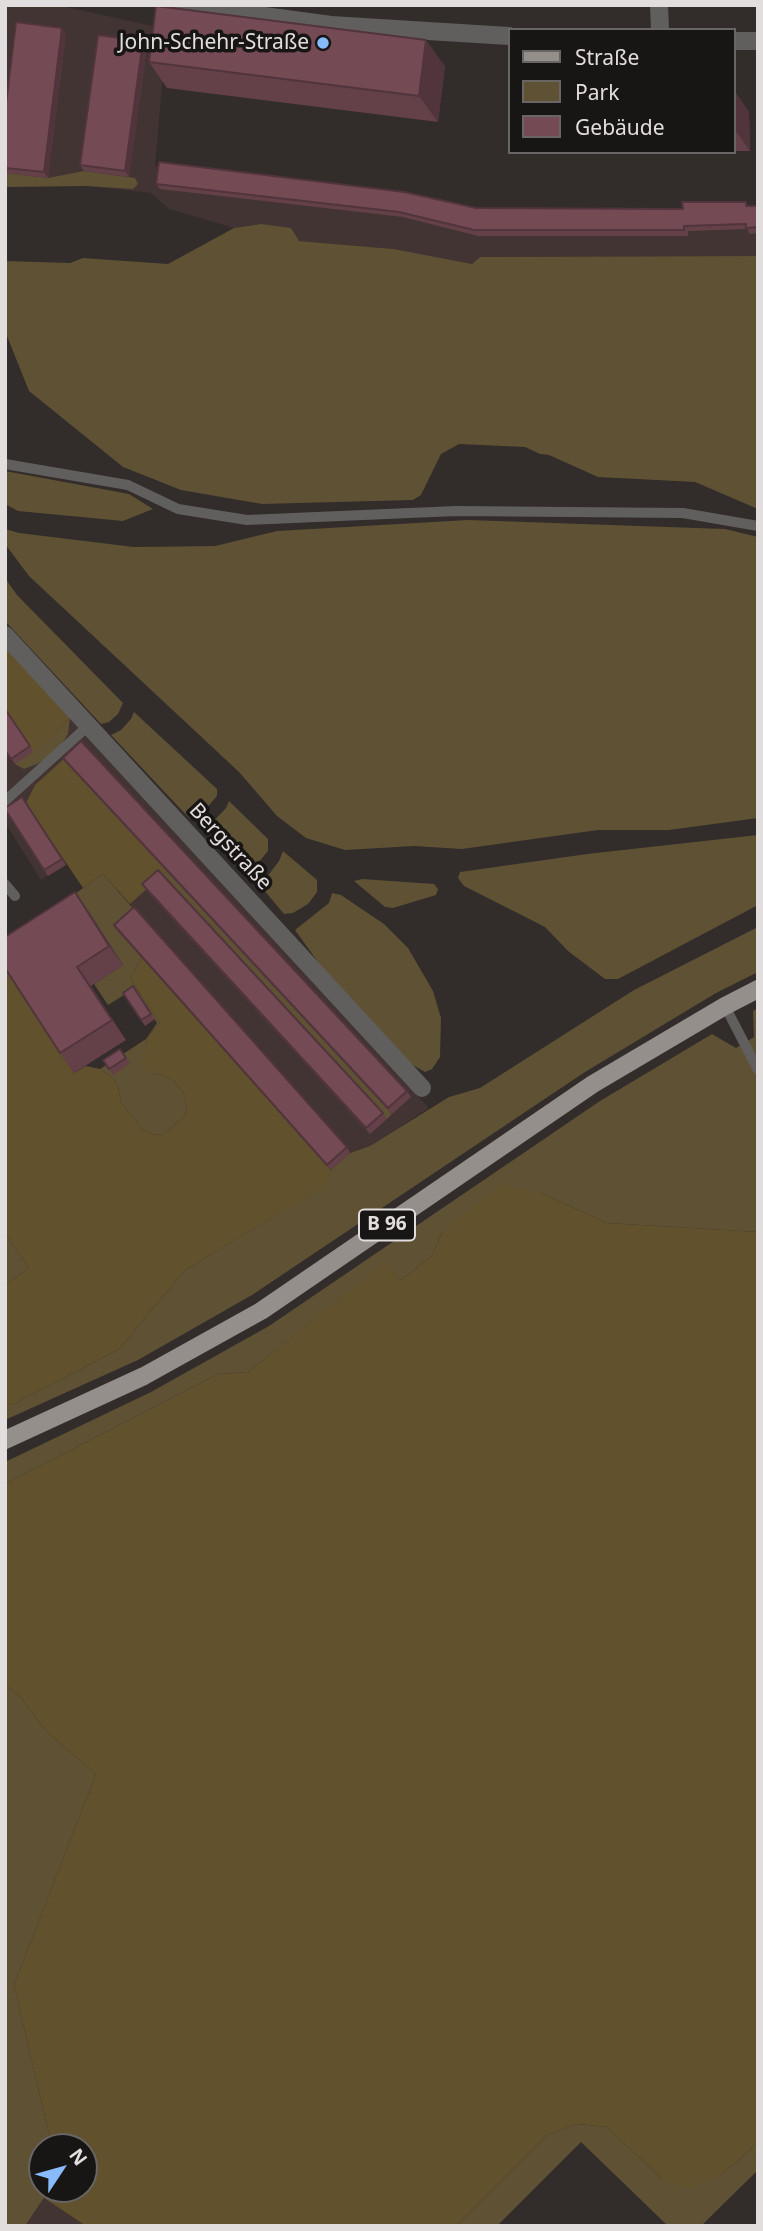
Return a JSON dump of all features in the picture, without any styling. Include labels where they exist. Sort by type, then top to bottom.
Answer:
[{"type":"main road","name":"B 96","points":[[5,1440],[144,1376],[261,1311],[593,1084],[724,1006],[758,989]]},
{"type":"street","points":[[183,5],[331,25],[508,36]]},
{"type":"street","points":[[659,5],[660,28]]},
{"type":"street","points":[[735,41],[758,41]]},
{"type":"street","name":"Bergstraße","points":[[5,635],[422,1088]]},
{"type":"lane","points":[[5,464],[128,485],[178,509],[247,520],[456,511],[683,513],[758,526]]},
{"type":"lane","points":[[5,801],[88,726]]},
{"type":"lane","points":[[5,884],[15,896]]},
{"type":"lane","points":[[724,1006],[758,1070]]},
{"type":"shaded area","points":[[5,5],[57,5],[167,29],[155,166],[408,198],[480,214],[758,211],[758,256],[480,257],[472,264],[394,249],[299,241],[261,224],[234,228],[169,209],[151,193],[86,186],[5,187]]},
{"type":"shaded area","points":[[5,647],[70,717],[33,752],[5,709]]},
{"type":"shaded area","points":[[5,709],[70,717],[429,1108],[370,1146],[350,1153],[331,1170],[118,931],[137,913],[130,904],[162,875],[387,1118],[392,1114],[67,764],[66,865],[41,880],[5,823]]},
{"type":"shaded area","points":[[77,747],[167,871],[130,904],[103,874],[83,888],[26,803],[35,785]]},
{"type":"shaded area","points":[[142,958],[331,1170],[323,1187],[185,1270],[119,1349],[12,1405],[5,1403],[5,1285],[29,1268],[5,1233],[5,966],[74,1073],[86,1066],[100,1069],[113,1078],[118,1086],[121,1103],[144,1130],[153,1135],[163,1134],[184,1117],[187,1107],[184,1094],[174,1081],[151,1073],[144,1067],[141,1059],[147,1047],[146,1039],[160,1023],[130,978]]},
{"type":"shaded area","points":[[500,1185],[541,1193],[607,1223],[758,1232],[758,2143],[720,2176],[690,2188],[663,2180],[607,2127],[577,2124],[547,2135],[456,2226],[86,2226],[52,2203],[98,2203],[98,2133],[49,2133],[14,1985],[96,1774],[47,1732],[21,1698],[5,1684],[5,1484],[218,1374],[248,1372],[385,1263],[401,1280],[431,1257],[442,1233]]},
{"type":"shaded area","points":[[41,2203],[52,2203],[86,2226],[25,2226]]},
{"type":"green space","points":[[84,171],[135,178],[138,184],[133,189],[86,186],[5,187],[5,173],[48,178]]},
{"type":"green space","points":[[261,224],[291,228],[299,241],[394,249],[472,264],[480,257],[758,256],[758,509],[695,482],[598,477],[525,447],[459,444],[441,454],[421,495],[413,500],[262,504],[181,490],[123,467],[29,391],[5,331],[5,261],[70,263],[83,258],[168,264],[234,228]]},
{"type":"green space","points":[[5,471],[129,494],[153,509],[123,521],[18,511],[5,504]]},
{"type":"green space","points":[[468,520],[725,529],[758,537],[758,818],[669,830],[598,830],[462,849],[414,846],[345,850],[306,838],[277,816],[239,772],[29,576],[5,544],[5,529],[134,547],[215,546],[277,531]]},
{"type":"green space","points":[[5,578],[17,595],[123,703],[118,714],[109,722],[101,724],[5,621]]},
{"type":"green space","points":[[134,712],[217,789],[217,796],[198,818],[190,819],[111,735],[121,730]]},
{"type":"green space","points":[[70,717],[68,734],[50,756],[24,769],[15,764],[57,732]]},
{"type":"green space","points":[[229,801],[268,839],[268,851],[254,868],[244,870],[200,829],[209,826]]},
{"type":"green space","points":[[758,835],[758,905],[618,979],[605,979],[568,951],[545,927],[464,886],[458,878],[460,872],[587,854]]},
{"type":"green space","points":[[283,851],[317,880],[317,892],[308,904],[293,913],[284,914],[258,883],[266,878]]},
{"type":"green space","points":[[167,871],[392,1114],[387,1119],[162,875]]},
{"type":"green space","points":[[103,874],[137,913],[118,931],[142,958],[130,978],[160,1023],[146,1039],[157,1023],[137,992],[124,995],[108,1005],[94,984],[123,965],[76,893]]},
{"type":"green space","points":[[362,879],[434,884],[438,889],[436,895],[393,908],[385,907],[354,881]]},
{"type":"green space","points":[[332,893],[341,895],[384,924],[408,948],[433,991],[441,1018],[440,1057],[432,1069],[425,1072],[411,1064],[323,969],[295,930],[329,903]]},
{"type":"green space","points":[[758,927],[758,972],[716,993],[585,1072],[252,1295],[138,1360],[5,1420],[5,1403],[12,1405],[119,1349],[185,1270],[322,1187],[331,1170],[350,1153],[370,1146],[449,1097],[480,1088],[634,990]]},
{"type":"green space","points":[[758,1008],[758,1232],[607,1223],[541,1193],[442,1233],[431,1257],[401,1280],[385,1264],[248,1372],[218,1374],[5,1484],[5,1462],[151,1392],[269,1326],[600,1101],[712,1034],[736,1048],[754,1037],[753,1011]]},
{"type":"green space","points":[[146,1039],[151,1073],[174,1081],[184,1094],[187,1107],[184,1117],[163,1134],[153,1135],[144,1130],[121,1103],[118,1086],[113,1078],[100,1069]]},
{"type":"green space","points":[[5,1233],[29,1268],[5,1285]]},
{"type":"green space","points":[[5,1684],[21,1698],[47,1732],[96,1774],[14,1985],[49,2133],[28,2133],[28,2203],[41,2203],[25,2226],[5,2226]]},
{"type":"green space","points":[[577,2124],[607,2127],[663,2180],[720,2176],[758,2143],[758,2170],[701,2226],[668,2226],[581,2142],[497,2226],[456,2226],[547,2135]]},
{"type":"building","points":[[156,6],[426,40],[419,96],[149,62]]},
{"type":"building","points":[[16,22],[62,28],[44,172],[5,168],[5,112]]},
{"type":"building","points":[[98,35],[143,41],[125,171],[80,165]]},
{"type":"building","points":[[159,162],[404,192],[476,208],[683,209],[682,202],[746,202],[746,206],[758,206],[758,227],[746,228],[746,224],[684,226],[684,230],[474,230],[399,212],[156,184]]},
{"type":"building","points":[[5,709],[30,746],[11,759],[5,750]]},
{"type":"building","points":[[81,741],[407,1091],[388,1108],[63,758]]},
{"type":"building","points":[[22,797],[62,859],[44,870],[5,809]]},
{"type":"building","points":[[158,870],[383,1113],[366,1128],[142,884]]},
{"type":"building","points":[[75,892],[109,946],[77,967],[112,1020],[60,1053],[5,968],[5,937]]},
{"type":"building","points":[[134,907],[347,1147],[327,1165],[114,925]]},
{"type":"building","points":[[133,986],[151,1014],[141,1020],[123,993]]},
{"type":"building","points":[[120,1049],[126,1058],[109,1069],[103,1060]]},
{"type":"place","name":"John-Schehr-Straße","points":[[323,43]]}]
